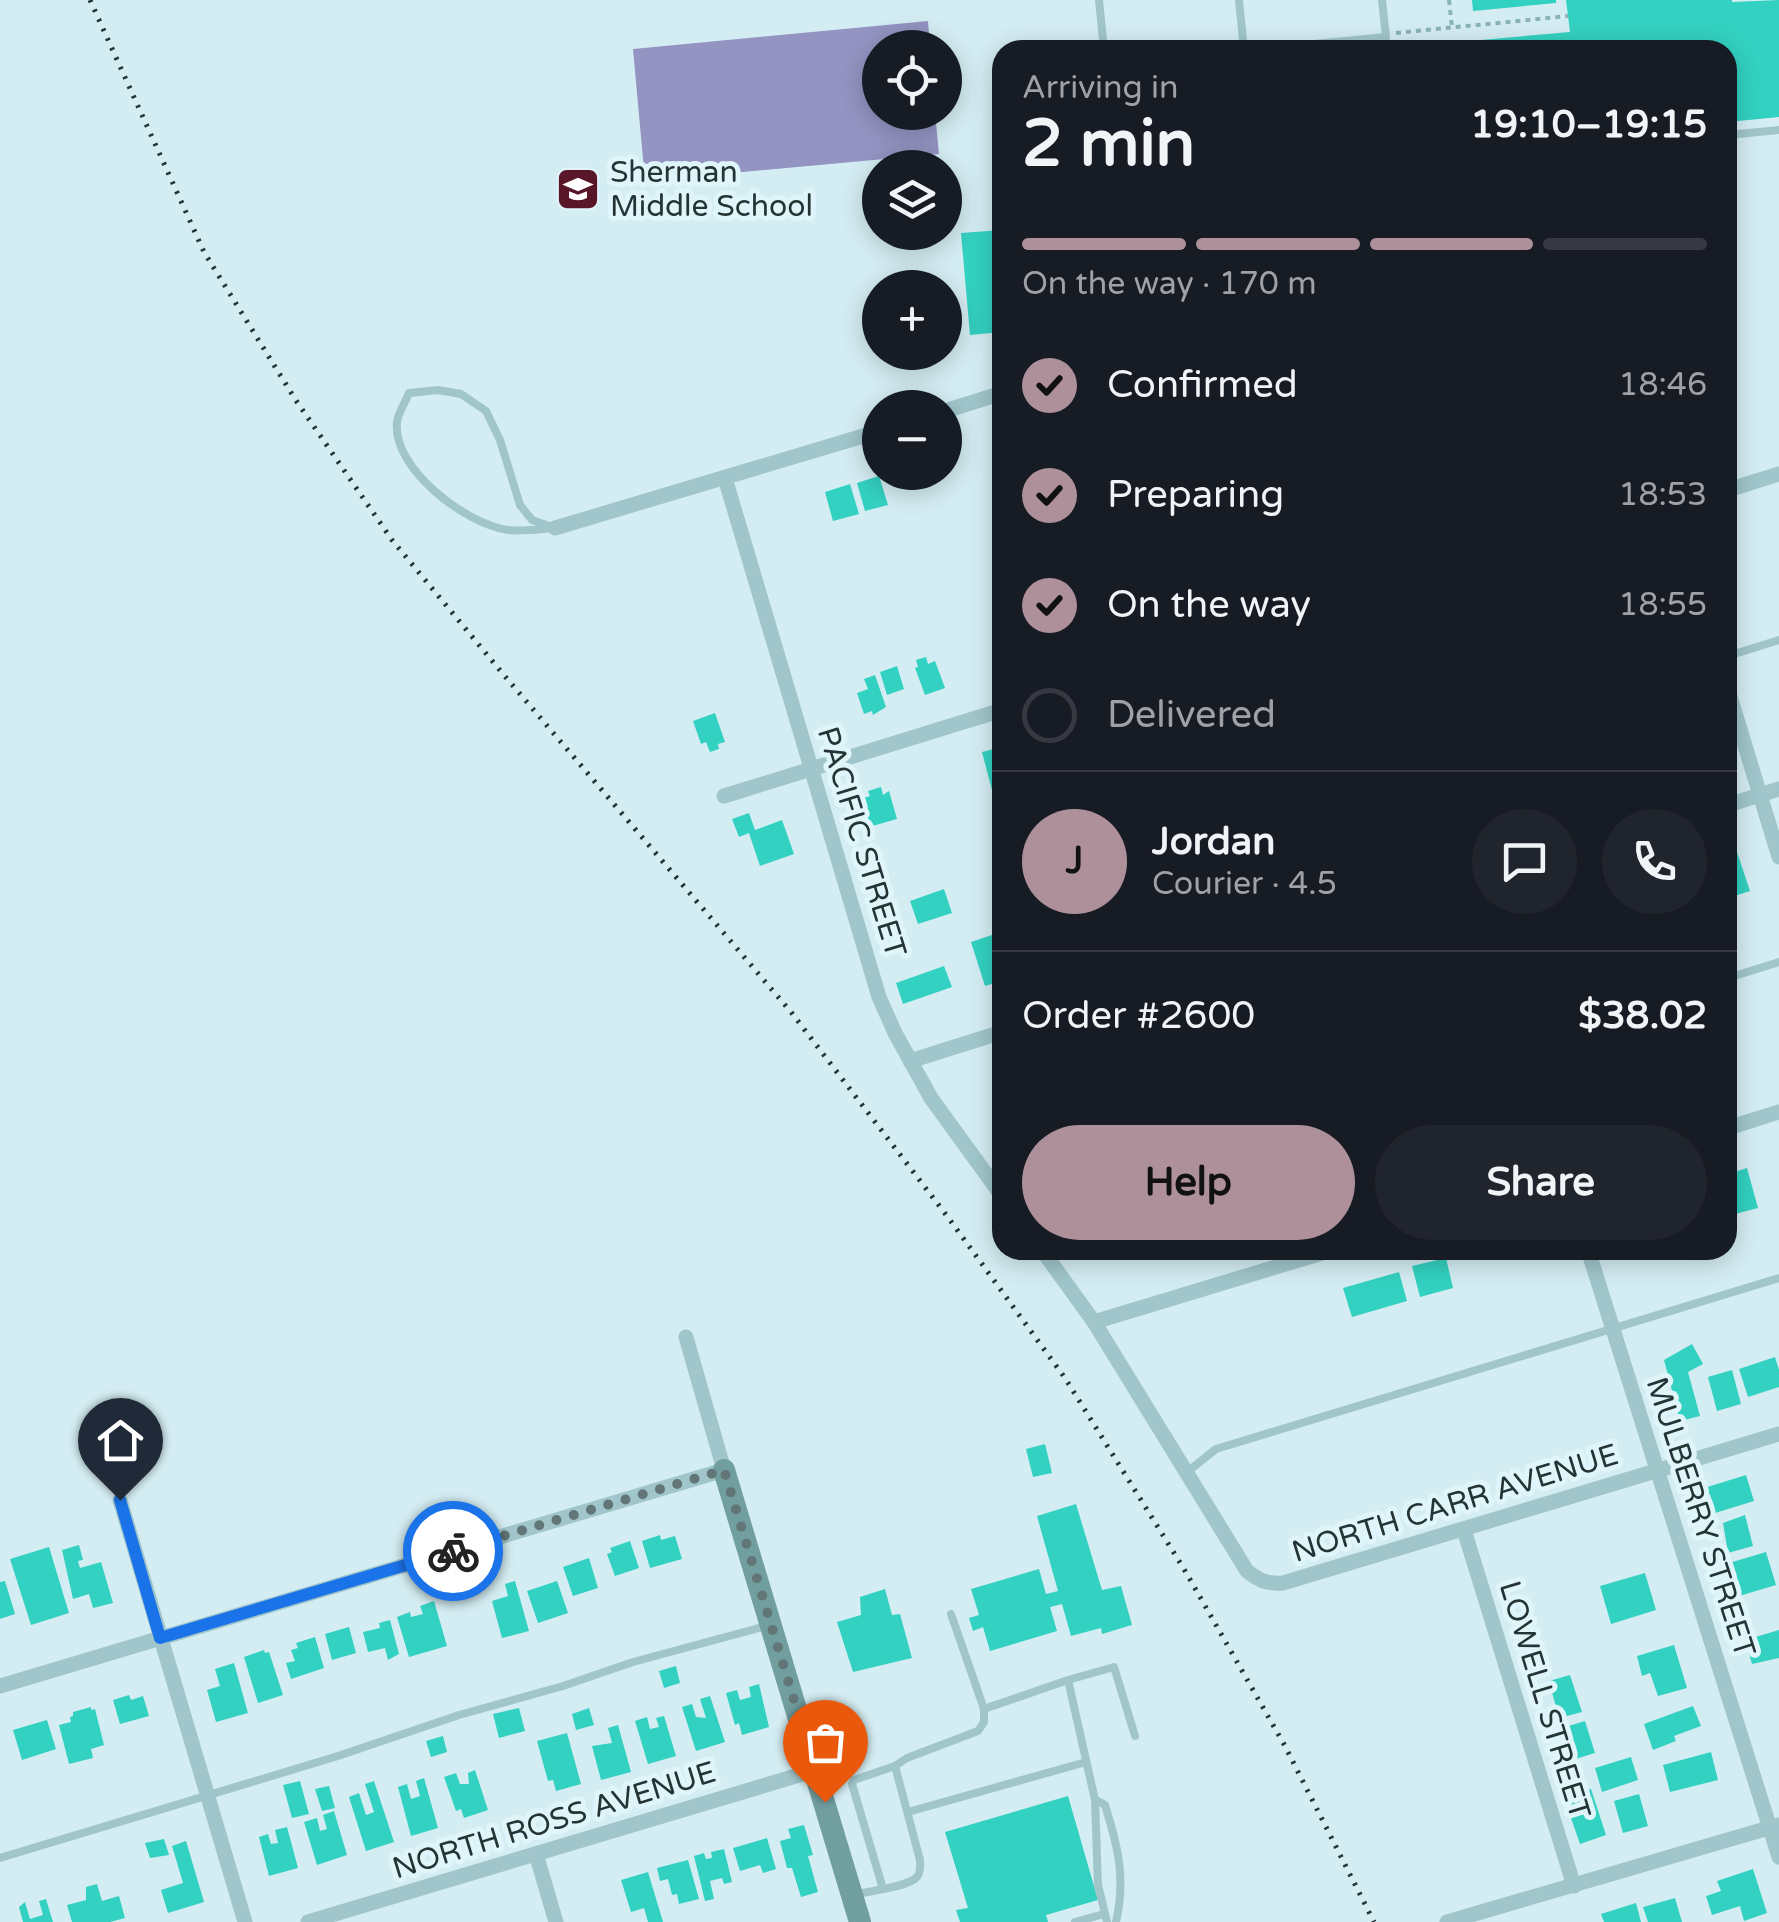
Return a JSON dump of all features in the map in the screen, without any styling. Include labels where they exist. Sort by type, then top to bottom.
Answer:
[{"type":"street","points":[[962,406],[992,396]]},
{"type":"street","points":[[555,528],[862,436]]},
{"type":"street","points":[[1737,487],[1779,474]]},
{"type":"street","name":"PACIFIC STREET","points":[[725,478],[879,997],[932,1098],[992,1182]]},
{"type":"street","points":[[724,796],[992,713]]},
{"type":"street","points":[[1737,718],[1779,857]]},
{"type":"street","points":[[1737,802],[1779,789]]},
{"type":"street","points":[[910,1061],[992,1035]]},
{"type":"street","points":[[1737,1125],[1779,1112]]},
{"type":"street","points":[[1049,1260],[1094,1322],[1186,1472]]},
{"type":"street","points":[[1094,1322],[1299,1260]]},
{"type":"street","name":"MULBERRY STREET","points":[[1591,1260],[1775,1826],[1779,1857]]},
{"type":"street","points":[[686,1337],[860,1922]]},
{"type":"street","name":"NORTH CARR AVENUE","points":[[1186,1472],[1248,1571],[1270,1584],[1464,1530],[1779,1434]]},
{"type":"street","points":[[0,1686],[724,1470]]},
{"type":"street","points":[[120,1500],[245,1922]]},
{"type":"street","name":"LOWELL STREET","points":[[1464,1530],[1574,1886]]},
{"type":"street","name":"NORTH ROSS AVENUE","points":[[308,1922],[816,1770]]},
{"type":"street","points":[[1448,1922],[1775,1826]]},
{"type":"street","points":[[536,1854],[556,1922]]},
{"type":"lane","points":[[1099,0],[1103,40]]},
{"type":"lane","points":[[1239,0],[1243,40]]},
{"type":"lane","points":[[1355,40],[1386,37],[1382,0]]},
{"type":"lane","points":[[1737,134],[1779,130]]},
{"type":"lane","points":[[438,390],[460,394],[486,412],[500,440],[520,506],[532,520],[555,528],[506,530],[466,514],[422,482],[400,450],[397,420],[410,393],[438,390]]},
{"type":"lane","points":[[1737,653],[1779,640]]},
{"type":"lane","points":[[1737,975],[1779,962]]},
{"type":"lane","points":[[1186,1472],[1216,1449],[1779,1278]]},
{"type":"lane","points":[[883,1889],[854,1780],[978,1731],[984,1722],[984,1709],[951,1614]]},
{"type":"lane","points":[[0,1858],[633,1662],[772,1624]]},
{"type":"lane","points":[[984,1709],[1114,1667],[1135,1736]]},
{"type":"lane","points":[[1068,1680],[1095,1800],[1098,1885],[1105,1918],[1076,1922]]},
{"type":"lane","points":[[908,1812],[1086,1762]]},
{"type":"lane","points":[[852,1895],[883,1889],[920,1874],[920,1860],[896,1766]]},
{"type":"lane","points":[[1095,1800],[1105,1805],[1117,1844],[1122,1880],[1116,1922]]},
{"type":"path","points":[[1449,0],[1452,28]]},
{"type":"path","points":[[1386,34],[1568,16]]},
{"type":"shaded area","points":[[928,21],[929,30],[862,30],[862,130],[937,130],[939,150],[862,150],[862,161],[645,181],[633,49]]},
{"type":"building","points":[[1472,0],[1556,0],[1556,3],[1473,11]]},
{"type":"building","points":[[1566,0],[1779,0],[1779,117],[1737,121],[1737,40],[1480,40],[1570,32]]},
{"type":"building","points":[[992,231],[992,333],[970,335],[962,233]]},
{"type":"building","points":[[862,481],[862,490],[883,490],[888,505],[865,511],[857,483]]},
{"type":"building","points":[[850,484],[859,514],[833,521],[825,492]]},
{"type":"building","points":[[926,657],[928,664],[935,661],[945,688],[925,695],[915,668],[916,660]]},
{"type":"building","points":[[897,666],[904,689],[887,695],[880,672]]},
{"type":"building","points":[[875,675],[886,707],[873,715],[872,711],[864,714],[857,693],[868,689],[864,679]]},
{"type":"building","points":[[715,713],[725,742],[710,752],[706,742],[701,744],[693,721]]},
{"type":"building","points":[[992,750],[992,790],[982,752]]},
{"type":"building","points":[[881,787],[883,795],[889,791],[897,819],[869,827],[861,799],[870,796],[868,791]]},
{"type":"building","points":[[749,813],[755,830],[782,820],[794,854],[760,866],[749,833],[739,837],[732,819]]},
{"type":"building","points":[[1737,852],[1750,891],[1737,895]]},
{"type":"building","points":[[944,889],[952,913],[918,924],[910,901]]},
{"type":"building","points":[[992,935],[992,984],[985,986],[971,942]]},
{"type":"building","points":[[944,966],[952,987],[903,1004],[896,983]]},
{"type":"building","points":[[1747,1168],[1758,1208],[1737,1213],[1737,1171]]},
{"type":"building","points":[[1446,1260],[1453,1288],[1420,1297],[1412,1266]]},
{"type":"building","points":[[1399,1272],[1407,1301],[1352,1317],[1343,1288]]},
{"type":"building","points":[[1692,1344],[1703,1364],[1688,1372],[1700,1416],[1680,1421],[1664,1360]]},
{"type":"building","points":[[1775,1357],[1779,1387],[1748,1397],[1739,1369]]},
{"type":"building","points":[[1732,1370],[1741,1404],[1717,1411],[1708,1377]]},
{"type":"building","points":[[1045,1444],[1052,1473],[1033,1477],[1026,1449]]},
{"type":"building","points":[[1746,1475],[1754,1501],[1715,1513],[1710,1494],[1706,1496],[1710,1507],[1707,1509],[1701,1489]]},
{"type":"building","points":[[1076,1504],[1102,1590],[1121,1586],[1132,1625],[1102,1634],[1101,1628],[1071,1636],[1062,1604],[1050,1607],[1057,1631],[990,1651],[983,1627],[973,1631],[969,1618],[979,1615],[971,1589],[1039,1569],[1046,1594],[1058,1591],[1037,1516]]},
{"type":"building","points":[[1745,1515],[1753,1546],[1728,1553],[1723,1523]]},
{"type":"building","points":[[660,1535],[661,1540],[675,1536],[682,1559],[650,1568],[642,1541]]},
{"type":"building","points":[[630,1541],[639,1568],[615,1576],[607,1554],[612,1552],[610,1548]]},
{"type":"building","points":[[79,1545],[83,1560],[78,1561],[80,1568],[101,1562],[113,1603],[93,1608],[89,1594],[73,1599],[62,1550]]},
{"type":"building","points":[[49,1547],[69,1613],[31,1625],[10,1559]]},
{"type":"building","points":[[1766,1552],[1776,1585],[1739,1596],[1729,1563]]},
{"type":"building","points":[[589,1558],[598,1588],[573,1596],[563,1567]]},
{"type":"building","points":[[1645,1573],[1656,1610],[1611,1624],[1600,1586]]},
{"type":"building","points":[[5,1581],[15,1614],[0,1619],[0,1582]]},
{"type":"building","points":[[515,1581],[529,1631],[502,1638],[492,1601],[508,1596],[505,1584]]},
{"type":"building","points":[[557,1581],[568,1613],[538,1623],[527,1591]]},
{"type":"building","points":[[885,1589],[892,1615],[900,1614],[912,1658],[853,1672],[837,1622],[861,1615],[860,1597]]},
{"type":"building","points":[[434,1601],[447,1646],[409,1657],[397,1617],[410,1612],[411,1617],[423,1614],[420,1606]]},
{"type":"building","points":[[390,1620],[399,1654],[388,1660],[385,1648],[368,1652],[363,1632],[380,1628],[379,1623]]},
{"type":"building","points":[[349,1627],[356,1653],[332,1660],[325,1634]]},
{"type":"building","points":[[1779,1630],[1779,1658],[1752,1664],[1745,1640]]},
{"type":"building","points":[[315,1637],[324,1668],[291,1679],[286,1663],[295,1661],[291,1650],[298,1648],[296,1643]]},
{"type":"building","points":[[1674,1645],[1687,1688],[1658,1696],[1650,1673],[1642,1676],[1637,1656]]},
{"type":"building","points":[[269,1652],[283,1695],[258,1703],[244,1657]]},
{"type":"building","points":[[234,1663],[248,1713],[216,1722],[207,1690],[220,1686],[215,1669]]},
{"type":"building","points":[[676,1666],[680,1683],[664,1688],[659,1671]]},
{"type":"building","points":[[1570,1675],[1582,1712],[1556,1719],[1549,1681]]},
{"type":"building","points":[[759,1684],[769,1727],[742,1735],[726,1693],[737,1690],[740,1700],[751,1697],[749,1687]]},
{"type":"building","points":[[129,1695],[131,1700],[143,1696],[149,1716],[120,1724],[113,1700]]},
{"type":"building","points":[[710,1696],[725,1742],[696,1751],[682,1707],[692,1704],[696,1717],[706,1718],[700,1699]]},
{"type":"building","points":[[1693,1706],[1701,1726],[1674,1736],[1676,1741],[1653,1750],[1644,1724]]},
{"type":"building","points":[[519,1708],[525,1731],[499,1738],[493,1714]]},
{"type":"building","points":[[589,1708],[594,1725],[576,1730],[572,1714]]},
{"type":"building","points":[[95,1709],[104,1745],[91,1749],[93,1758],[69,1764],[59,1725],[71,1722],[73,1712]]},
{"type":"building","points":[[664,1716],[676,1756],[648,1764],[635,1721],[647,1717],[650,1729],[659,1727],[656,1718]]},
{"type":"building","points":[[47,1720],[56,1749],[22,1760],[13,1730]]},
{"type":"building","points":[[1585,1721],[1595,1753],[1572,1760],[1562,1728]]},
{"type":"building","points":[[618,1725],[631,1772],[601,1780],[592,1746],[612,1743],[608,1728]]},
{"type":"building","points":[[567,1733],[581,1784],[556,1791],[553,1780],[548,1781],[537,1741]]},
{"type":"building","points":[[443,1736],[447,1752],[431,1757],[426,1741]]},
{"type":"building","points":[[1711,1752],[1718,1780],[1670,1792],[1663,1765]]},
{"type":"building","points":[[1631,1757],[1638,1780],[1602,1792],[1595,1768]]},
{"type":"building","points":[[475,1770],[488,1810],[464,1818],[461,1809],[456,1811],[444,1777],[456,1773],[460,1784],[469,1784],[468,1773]]},
{"type":"building","points":[[424,1778],[438,1828],[411,1836],[398,1787],[407,1784],[411,1799],[420,1796],[416,1781]]},
{"type":"building","points":[[300,1781],[309,1814],[292,1818],[283,1785]]},
{"type":"building","points":[[374,1781],[394,1842],[366,1851],[349,1797],[359,1793],[366,1815],[374,1812],[365,1784]]},
{"type":"building","points":[[329,1786],[335,1808],[322,1811],[315,1789]]},
{"type":"building","points":[[1591,1789],[1606,1835],[1580,1844],[1564,1798]]},
{"type":"building","points":[[1639,1794],[1648,1826],[1623,1833],[1614,1801]]},
{"type":"building","points":[[1068,1796],[1098,1900],[1046,1915],[1048,1922],[960,1922],[956,1910],[968,1908],[945,1832]]},
{"type":"building","points":[[334,1811],[347,1855],[317,1865],[304,1822],[317,1818],[320,1831],[327,1829],[323,1815]]},
{"type":"building","points":[[804,1825],[818,1892],[801,1897],[780,1841],[791,1838],[788,1829]]},
{"type":"building","points":[[287,1827],[298,1868],[269,1876],[259,1837],[268,1834],[271,1844],[278,1843],[275,1830]]},
{"type":"building","points":[[767,1838],[776,1869],[763,1873],[760,1865],[740,1871],[733,1848]]},
{"type":"building","points":[[164,1839],[169,1855],[150,1858],[145,1843]]},
{"type":"building","points":[[186,1841],[204,1902],[168,1913],[161,1890],[183,1883],[172,1846]]},
{"type":"building","points":[[724,1849],[732,1882],[724,1884],[722,1878],[710,1881],[714,1899],[705,1901],[694,1856],[704,1853],[706,1859],[712,1858],[711,1852]]},
{"type":"building","points":[[688,1860],[699,1899],[679,1904],[668,1879],[660,1881],[657,1868]]},
{"type":"building","points":[[1753,1869],[1767,1913],[1744,1921],[1740,1906],[1712,1915],[1706,1896],[1721,1891],[1717,1881]]},
{"type":"building","points":[[648,1872],[663,1922],[648,1922],[644,1908],[631,1912],[621,1880]]},
{"type":"building","points":[[97,1884],[102,1901],[119,1896],[125,1918],[72,1922],[67,1905],[86,1900],[86,1887]]},
{"type":"building","points":[[1675,1898],[1682,1922],[1648,1922],[1643,1907]]},
{"type":"building","points":[[46,1899],[53,1922],[23,1922],[19,1907],[25,1902],[30,1919],[43,1915],[39,1901]]},
{"type":"building","points":[[1636,1903],[1641,1922],[1604,1922],[1601,1914]]},
{"type":"railway","points":[[90,0],[204,252],[295,399],[392,540],[791,1012],[1065,1378],[1184,1569],[1285,1746],[1374,1922]]},
{"type":"way so far","points":[[453,1551],[724,1470],[825,1802]]},
{"type":"place","name":"Sherman Middle School","points":[[578,189]]},
{"type":"route","points":[[120,1500],[160,1638],[453,1551]]}]
